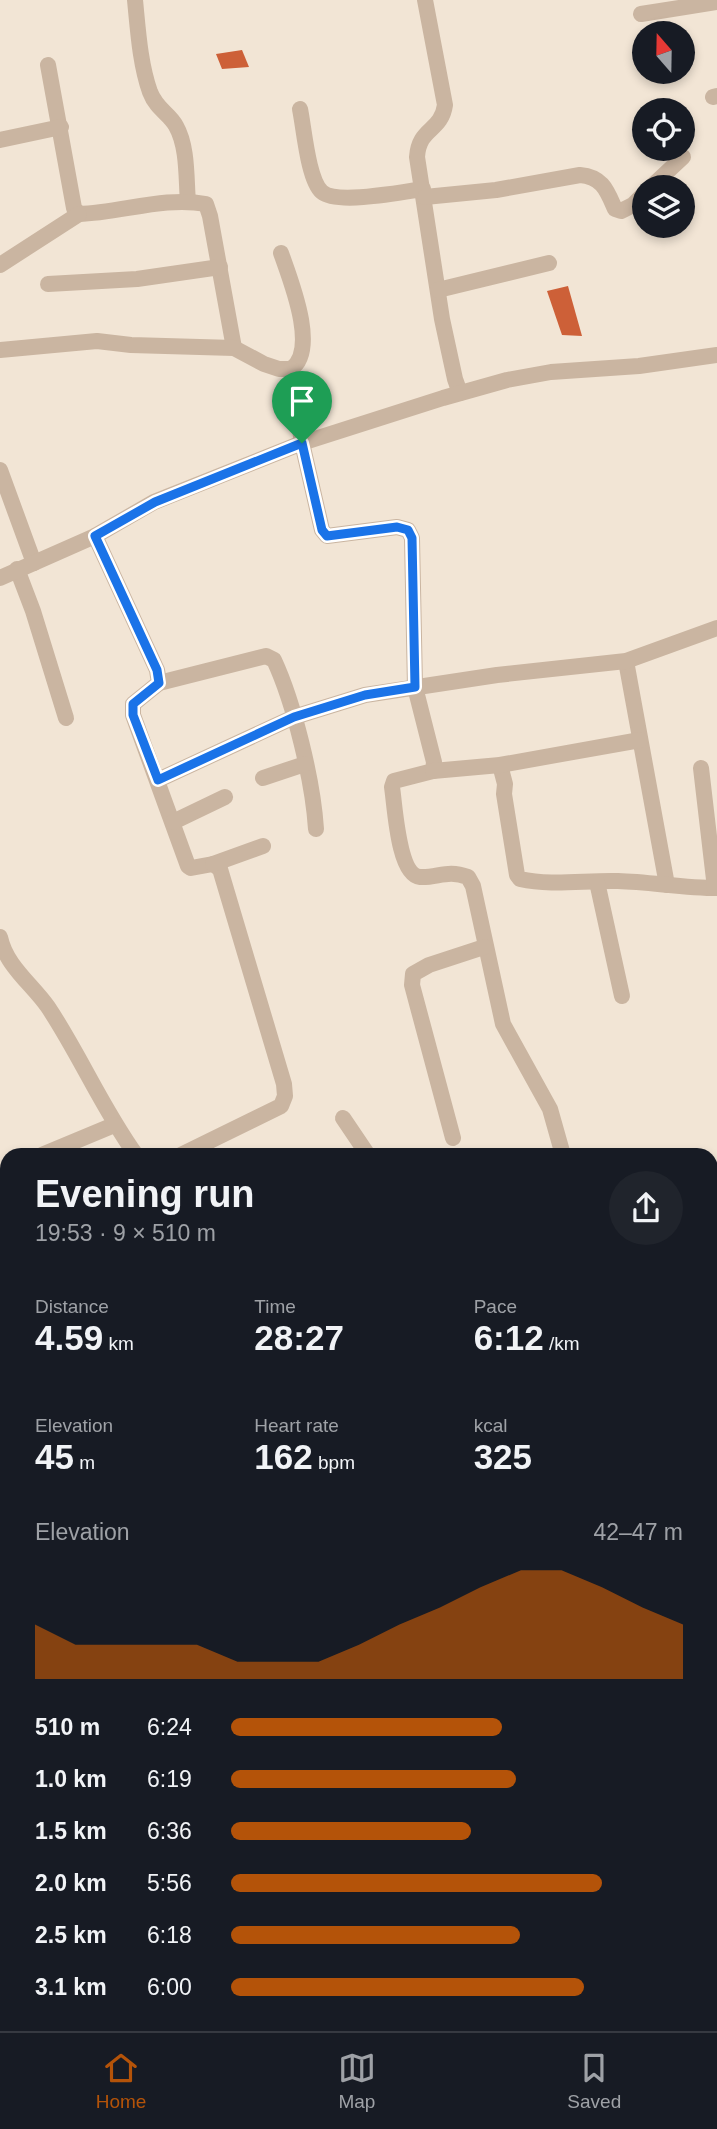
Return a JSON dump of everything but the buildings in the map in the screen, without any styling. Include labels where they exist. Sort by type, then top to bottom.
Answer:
[{"type":"street","points":[[135,0],[139,41],[149,90],[158,107],[176,125],[182,142],[188,202]]},
{"type":"street","points":[[425,0],[445,105],[438,125],[428,130],[418,144],[417,157],[438,290],[460,393]]},
{"type":"street","points":[[641,14],[717,2]]},
{"type":"street","points":[[48,65],[61,127],[71,202],[79,214]]},
{"type":"street","points":[[300,109],[314,181],[322,192],[330,196],[356,198],[496,190],[580,175],[591,176],[603,183],[615,209],[621,211],[632,206]]},
{"type":"street","points":[[0,140],[61,127]]},
{"type":"street","points":[[664,175],[679,161]]},
{"type":"street","points":[[0,265],[79,214],[188,202],[206,204],[234,348]]},
{"type":"street","points":[[0,350],[97,341],[131,345],[234,348],[279,369],[291,369],[301,359],[304,342],[297,300],[281,253]]},
{"type":"street","points":[[438,290],[549,263]]},
{"type":"street","points":[[48,284],[137,279],[220,267]]},
{"type":"street","points":[[0,578],[95,536],[155,502],[302,443],[460,393],[551,372],[639,366],[717,355]]},
{"type":"street","points":[[291,369],[302,443],[322,530],[327,536],[397,527],[408,530],[412,538],[415,687],[434,762],[433,771]]},
{"type":"street","points":[[0,470],[34,563]]},
{"type":"street","points":[[95,536],[157,670],[159,683]]},
{"type":"street","points":[[17,569],[66,718]]},
{"type":"street","points":[[158,780],[294,717],[365,695],[626,661],[717,628]]},
{"type":"street","points":[[262,846],[213,864],[191,868],[188,866],[133,715],[133,704],[159,683],[266,656],[274,660],[294,717],[314,804],[316,829]]},
{"type":"street","points":[[626,661],[667,885]]},
{"type":"street","points":[[561,1148],[550,1109],[503,1024],[484,947],[473,886],[468,877],[457,873],[420,877],[412,874],[403,860],[392,788],[394,781],[433,771],[500,765],[640,740]]},
{"type":"street","points":[[263,778],[305,764]]},
{"type":"street","points":[[500,765],[517,875],[520,879],[535,882],[617,881],[716,888],[701,768]]},
{"type":"street","points":[[173,822],[225,797]]},
{"type":"street","points":[[213,864],[220,869],[226,884],[284,1084],[285,1096],[281,1106],[213,1148]]},
{"type":"street","points":[[597,882],[622,996]]},
{"type":"street","points":[[0,937],[14,968],[47,1006],[114,1125],[131,1148]]},
{"type":"street","points":[[453,1138],[412,985],[413,974],[429,965],[484,947]]},
{"type":"street","points":[[343,1118],[364,1148]]},
{"type":"street","points":[[60,1148],[114,1125]]},
{"type":"route","points":[[302,443],[322,530],[327,536],[397,527],[408,530],[412,538],[415,687],[365,695],[294,717],[158,780],[133,715],[133,704],[159,683],[157,670],[95,536],[155,502],[302,443]]}]
